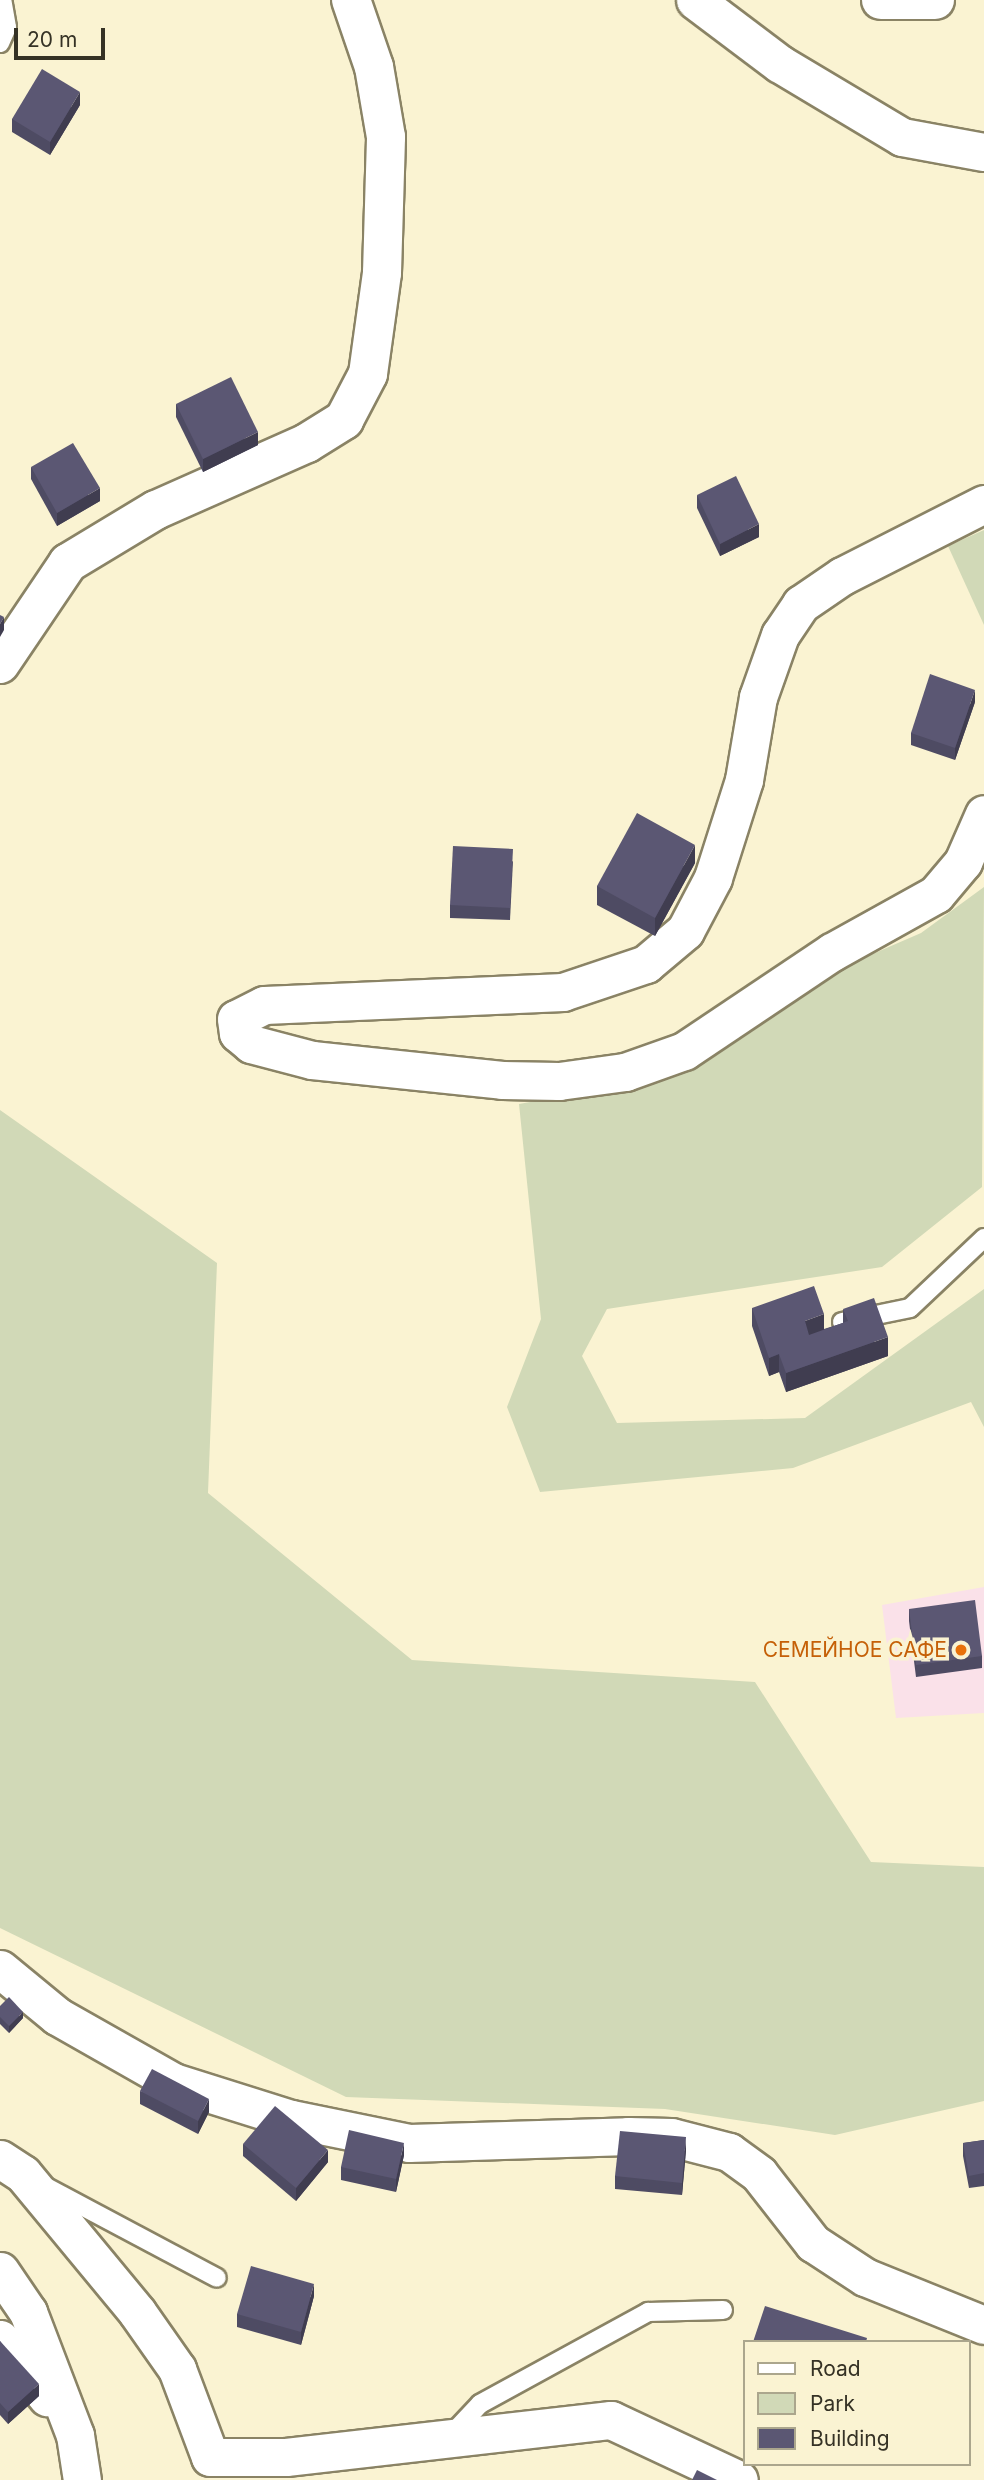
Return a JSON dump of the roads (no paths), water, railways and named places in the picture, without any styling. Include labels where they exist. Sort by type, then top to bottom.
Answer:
[{"type":"street","points":[[0,664],[68,563],[156,510],[307,443],[344,420],[368,374],[382,273],[386,136],[374,67],[351,0]]},
{"type":"street","points":[[695,0],[780,64],[902,137],[984,152]]},
{"type":"street","points":[[881,0],[935,0]]},
{"type":"street","points":[[984,504],[842,576],[801,604],[780,635],[758,697],[744,780],[713,878],[685,931],[646,964],[563,992],[264,1005],[236,1019],[237,1033],[263,1049],[312,1060],[502,1080],[559,1081],[625,1072],[684,1051],[832,952],[936,894],[963,862],[984,814]]},
{"type":"street","points":[[0,1969],[57,2016],[173,2082],[291,2119],[409,2143],[671,2137],[729,2152],[759,2174],[813,2243],[865,2277],[984,2325]]},
{"type":"street","points":[[12,2167],[137,2312],[177,2369],[210,2457],[286,2457],[611,2420],[739,2480]]},
{"type":"street","points":[[0,2271],[28,2312],[75,2435],[82,2480]]},
{"type":"street","points":[[0,2339],[75,2435]]},
{"type":"lane","points":[[0,43],[7,27],[2,0]]},
{"type":"lane","points":[[842,1322],[910,1308],[984,1238]]},
{"type":"lane","points":[[12,2167],[125,2233],[217,2278]]},
{"type":"lane","points":[[446,2440],[480,2404],[648,2312],[723,2310]]},
{"type":"place","name":"СЕМЕЙНОЕ САФЕ","points":[[961,1650]]}]
